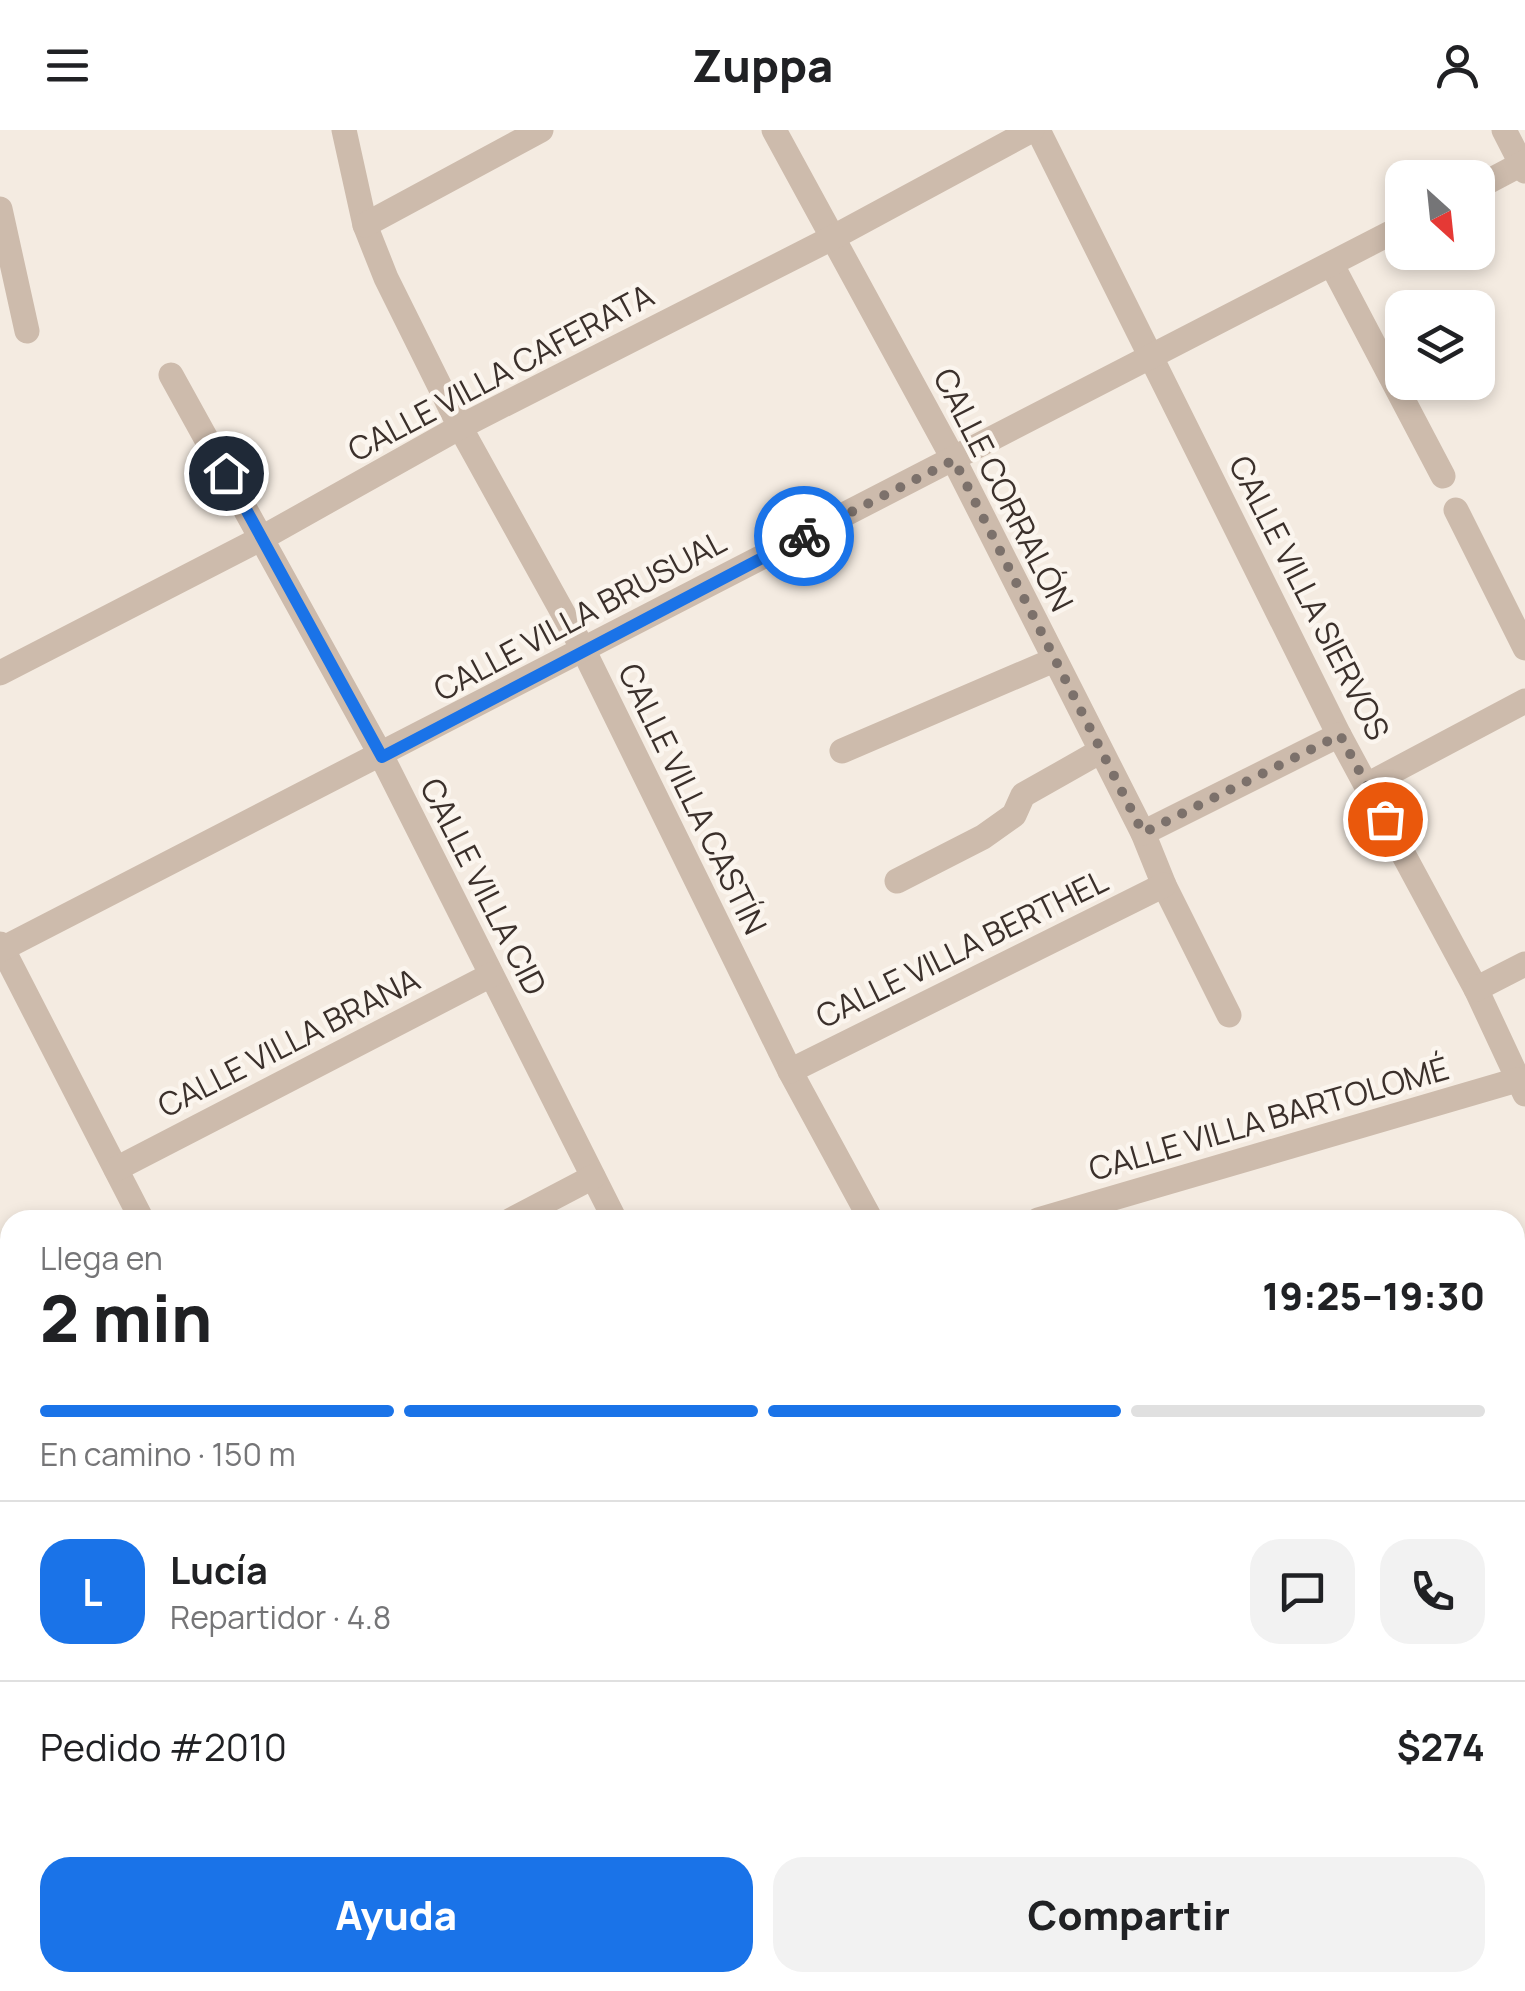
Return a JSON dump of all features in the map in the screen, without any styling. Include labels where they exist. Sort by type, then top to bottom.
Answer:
[{"type":"street","name":"CALLE VILLA CASTÍN","points":[[344,130],[364,226],[460,427],[583,650],[790,1071],[865,1210]]},
{"type":"street","points":[[364,226],[542,130]]},
{"type":"street","name":"CALLE CORRALÓN","points":[[774,130],[954,460],[1143,833],[1164,886],[1230,1015]]},
{"type":"street","name":"CALLE VILLA CAFERATA","points":[[0,673],[262,538],[460,427],[1035,130]]},
{"type":"street","name":"CALLE VILLA SIERVOS","points":[[1035,130],[1153,357],[1340,735],[1476,990],[1521,1087]]},
{"type":"street","points":[[1495,179],[1524,166],[1504,130]]},
{"type":"street","points":[[0,208],[27,330]]},
{"type":"street","name":"CALLE VILLA BRUSUAL","points":[[1,948],[382,757],[1385,236]]},
{"type":"street","points":[[1332,264],[1442,476]]},
{"type":"street","name":"CALLE VILLA CID","points":[[172,375],[382,757],[610,1210]]},
{"type":"street","points":[[1456,510],[1525,648]]},
{"type":"street","points":[[842,751],[1054,660]]},
{"type":"street","points":[[1367,784],[1525,701]]},
{"type":"street","points":[[1143,833],[1340,735]]},
{"type":"street","points":[[897,881],[983,838],[1014,815],[1024,795],[1099,752]]},
{"type":"street","name":"CALLE VILLA BERTHEL","points":[[790,1071],[1164,886]]},
{"type":"street","points":[[1,948],[137,1210]]},
{"type":"street","points":[[1476,990],[1525,964]]},
{"type":"street","name":"CALLE VILLA BRANA","points":[[116,1169],[491,975]]},
{"type":"street","name":"CALLE VILLA BARTOLOMÉ","points":[[1074,1210],[1521,1087]]},
{"type":"street","points":[[530,1210],[593,1177]]},
{"type":"way so far","points":[[804,536],[954,460],[1143,833],[1340,735],[1385,819]]},
{"type":"route","points":[[226,473],[382,757],[804,536]]}]
